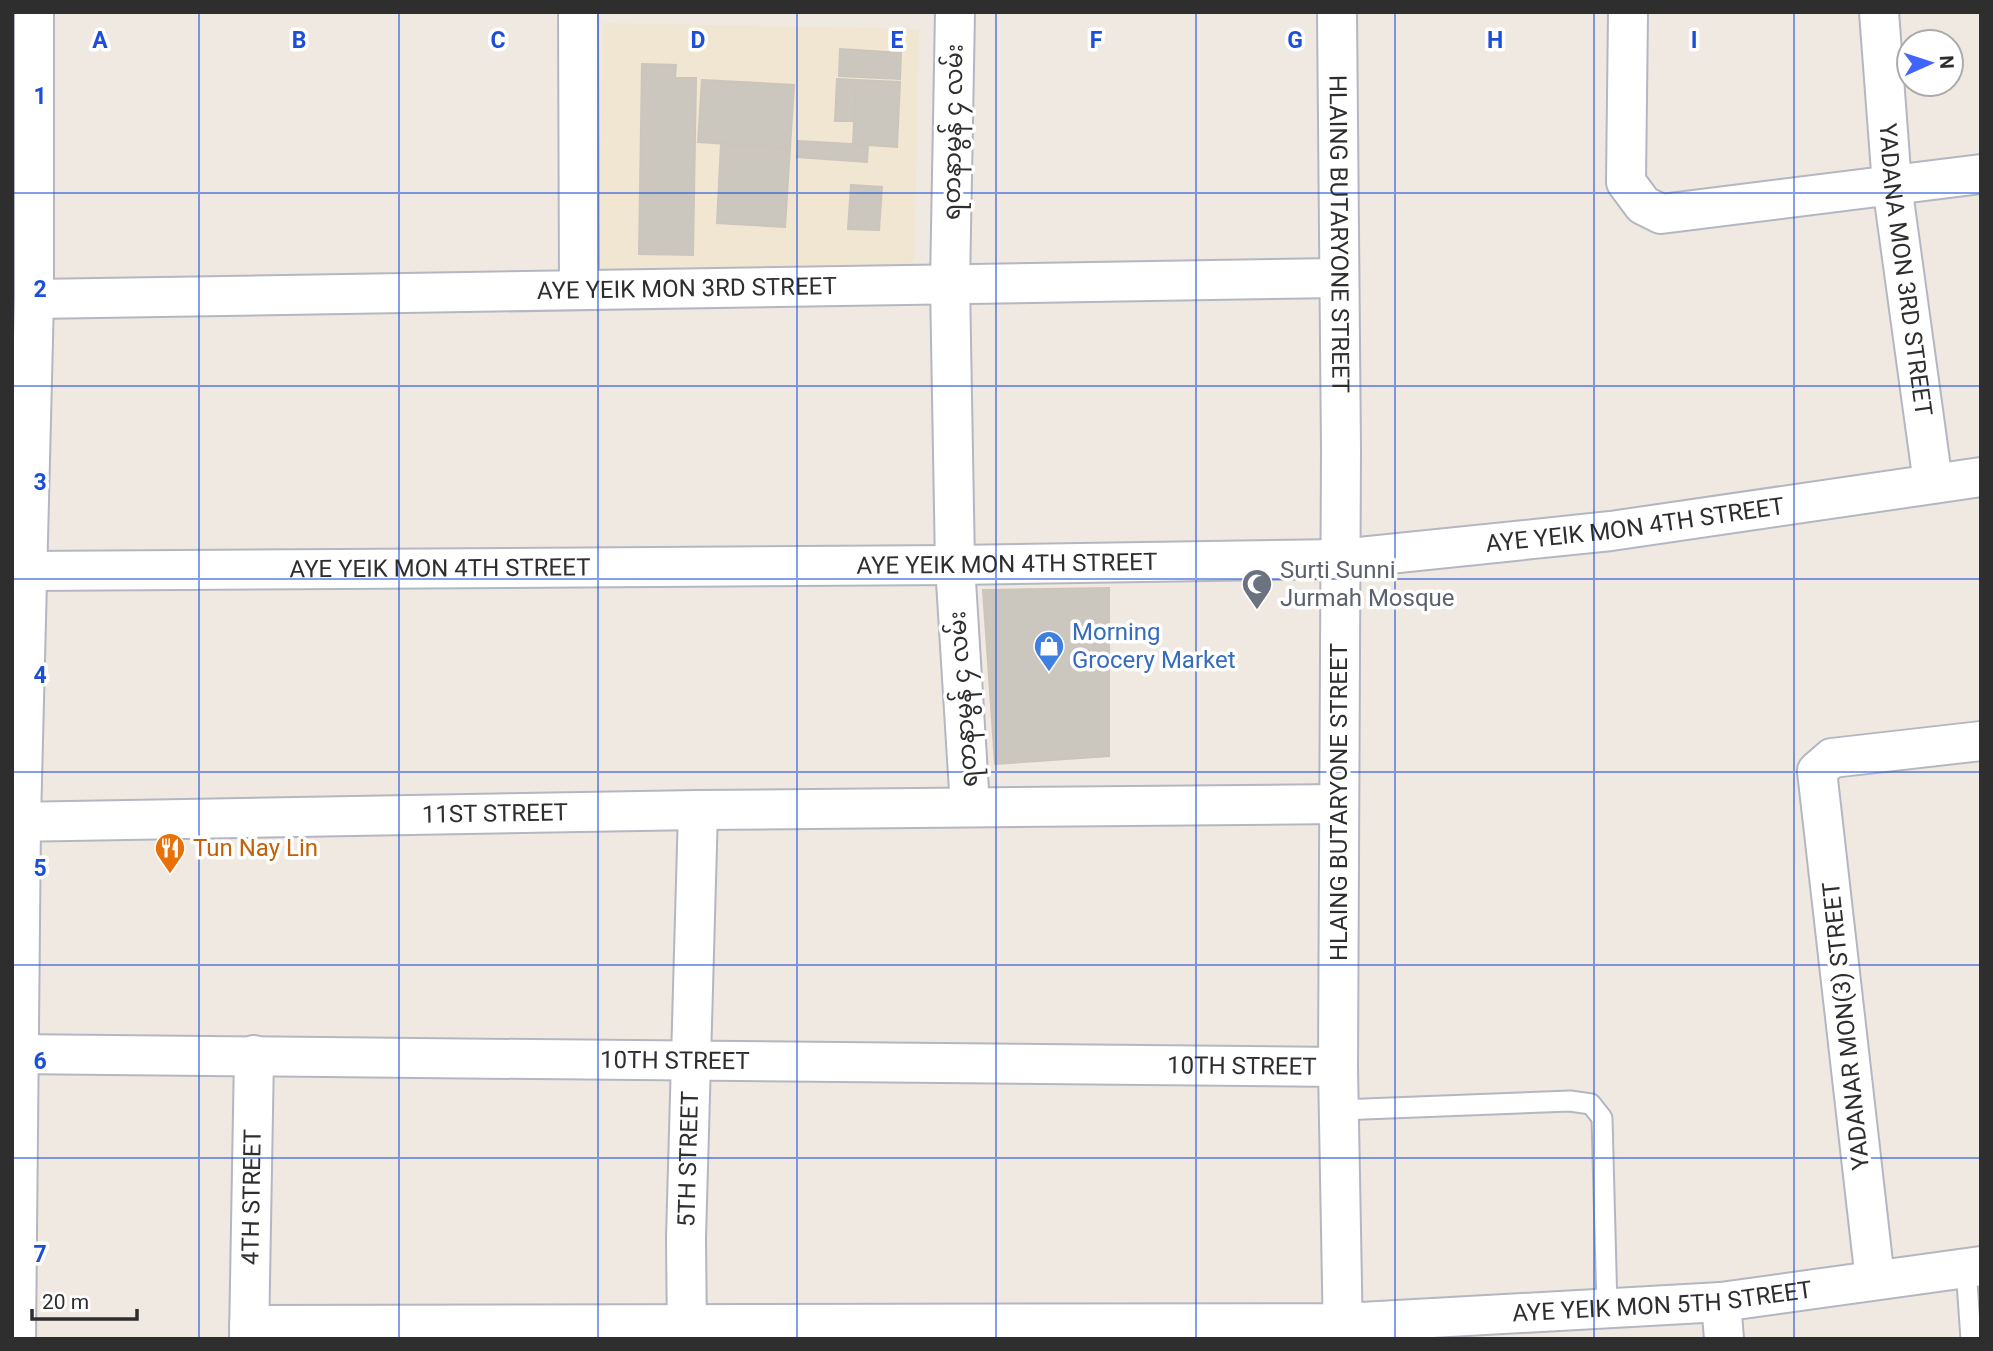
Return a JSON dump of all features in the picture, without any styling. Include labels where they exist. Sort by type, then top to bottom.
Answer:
[{"type":"street","points":[[16,1339],[16,822],[27,571],[34,299],[34,12]]},
{"type":"street","points":[[578,12],[579,290]]},
{"type":"street","name":"ရတနာမွန် ၄ လမ်း","points":[[955,12],[950,284],[955,565],[970,807],[1339,804]]},
{"type":"street","name":"HLAING BUTARYONE STREET","points":[[1337,12],[1340,559],[1338,1067],[1343,1331]]},
{"type":"street","points":[[1628,12],[1626,182],[1643,205],[1661,214],[1981,174]]},
{"type":"street","name":"YADANA MON 3RD STREET","points":[[1879,12],[1892,184],[1933,483]]},
{"type":"street","name":"AYE YEIK MON 3RD STREET","points":[[34,299],[1339,278]]},
{"type":"street","name":"AYE YEIK MON 4TH STREET","points":[[27,571],[955,565],[1340,559],[1611,531],[1981,477]]},
{"type":"street","name":"YADANAR MON(3) STREET","points":[[1875,1280],[1817,771],[1832,758],[1981,741]]},
{"type":"street","name":"11ST STREET","points":[[16,822],[970,807]]},
{"type":"street","name":"5TH STREET","points":[[687,1331],[686,1238],[698,810]]},
{"type":"street","name":"10TH STREET","points":[[15,1054],[1338,1067]]},
{"type":"street","name":"4TH STREET","points":[[249,1332],[254,1055]]},
{"type":"street","name":"AYE YEIK MON 5TH STREET","points":[[249,1332],[1343,1331],[1607,1308],[1723,1320],[1875,1280],[1973,1267]]},
{"type":"lane","points":[[1339,1110],[1570,1101],[1591,1104],[1602,1118],[1607,1308]]},
{"type":"lane","points":[[1971,1339],[1973,1267]]},
{"type":"shaded area","points":[[603,23],[919,29],[914,277],[598,271]]},
{"type":"building","points":[[840,49],[901,53],[900,79],[839,76]]},
{"type":"building","points":[[642,64],[676,65],[675,78],[696,78],[693,255],[639,254]]},
{"type":"building","points":[[837,79],[856,80],[854,121],[835,121]]},
{"type":"building","points":[[702,80],[794,85],[790,148],[698,142]]},
{"type":"building","points":[[856,80],[900,82],[897,147],[853,144]]},
{"type":"building","points":[[798,141],[868,145],[867,162],[797,157]]},
{"type":"building","points":[[721,144],[790,148],[785,227],[717,223]]},
{"type":"building","points":[[851,185],[882,187],[879,230],[848,229]]},
{"type":"building","name":"Morning Grocery Market","points":[[1109,588],[1109,756],[995,764],[983,590]]},
{"type":"place","name":"Surti Sunni Jurmah Mosque","points":[[1257,611]]},
{"type":"place","name":"Morning Grocery Market","points":[[1049,673]]},
{"type":"place","name":"Tun Nay Lin","points":[[170,875]]}]
